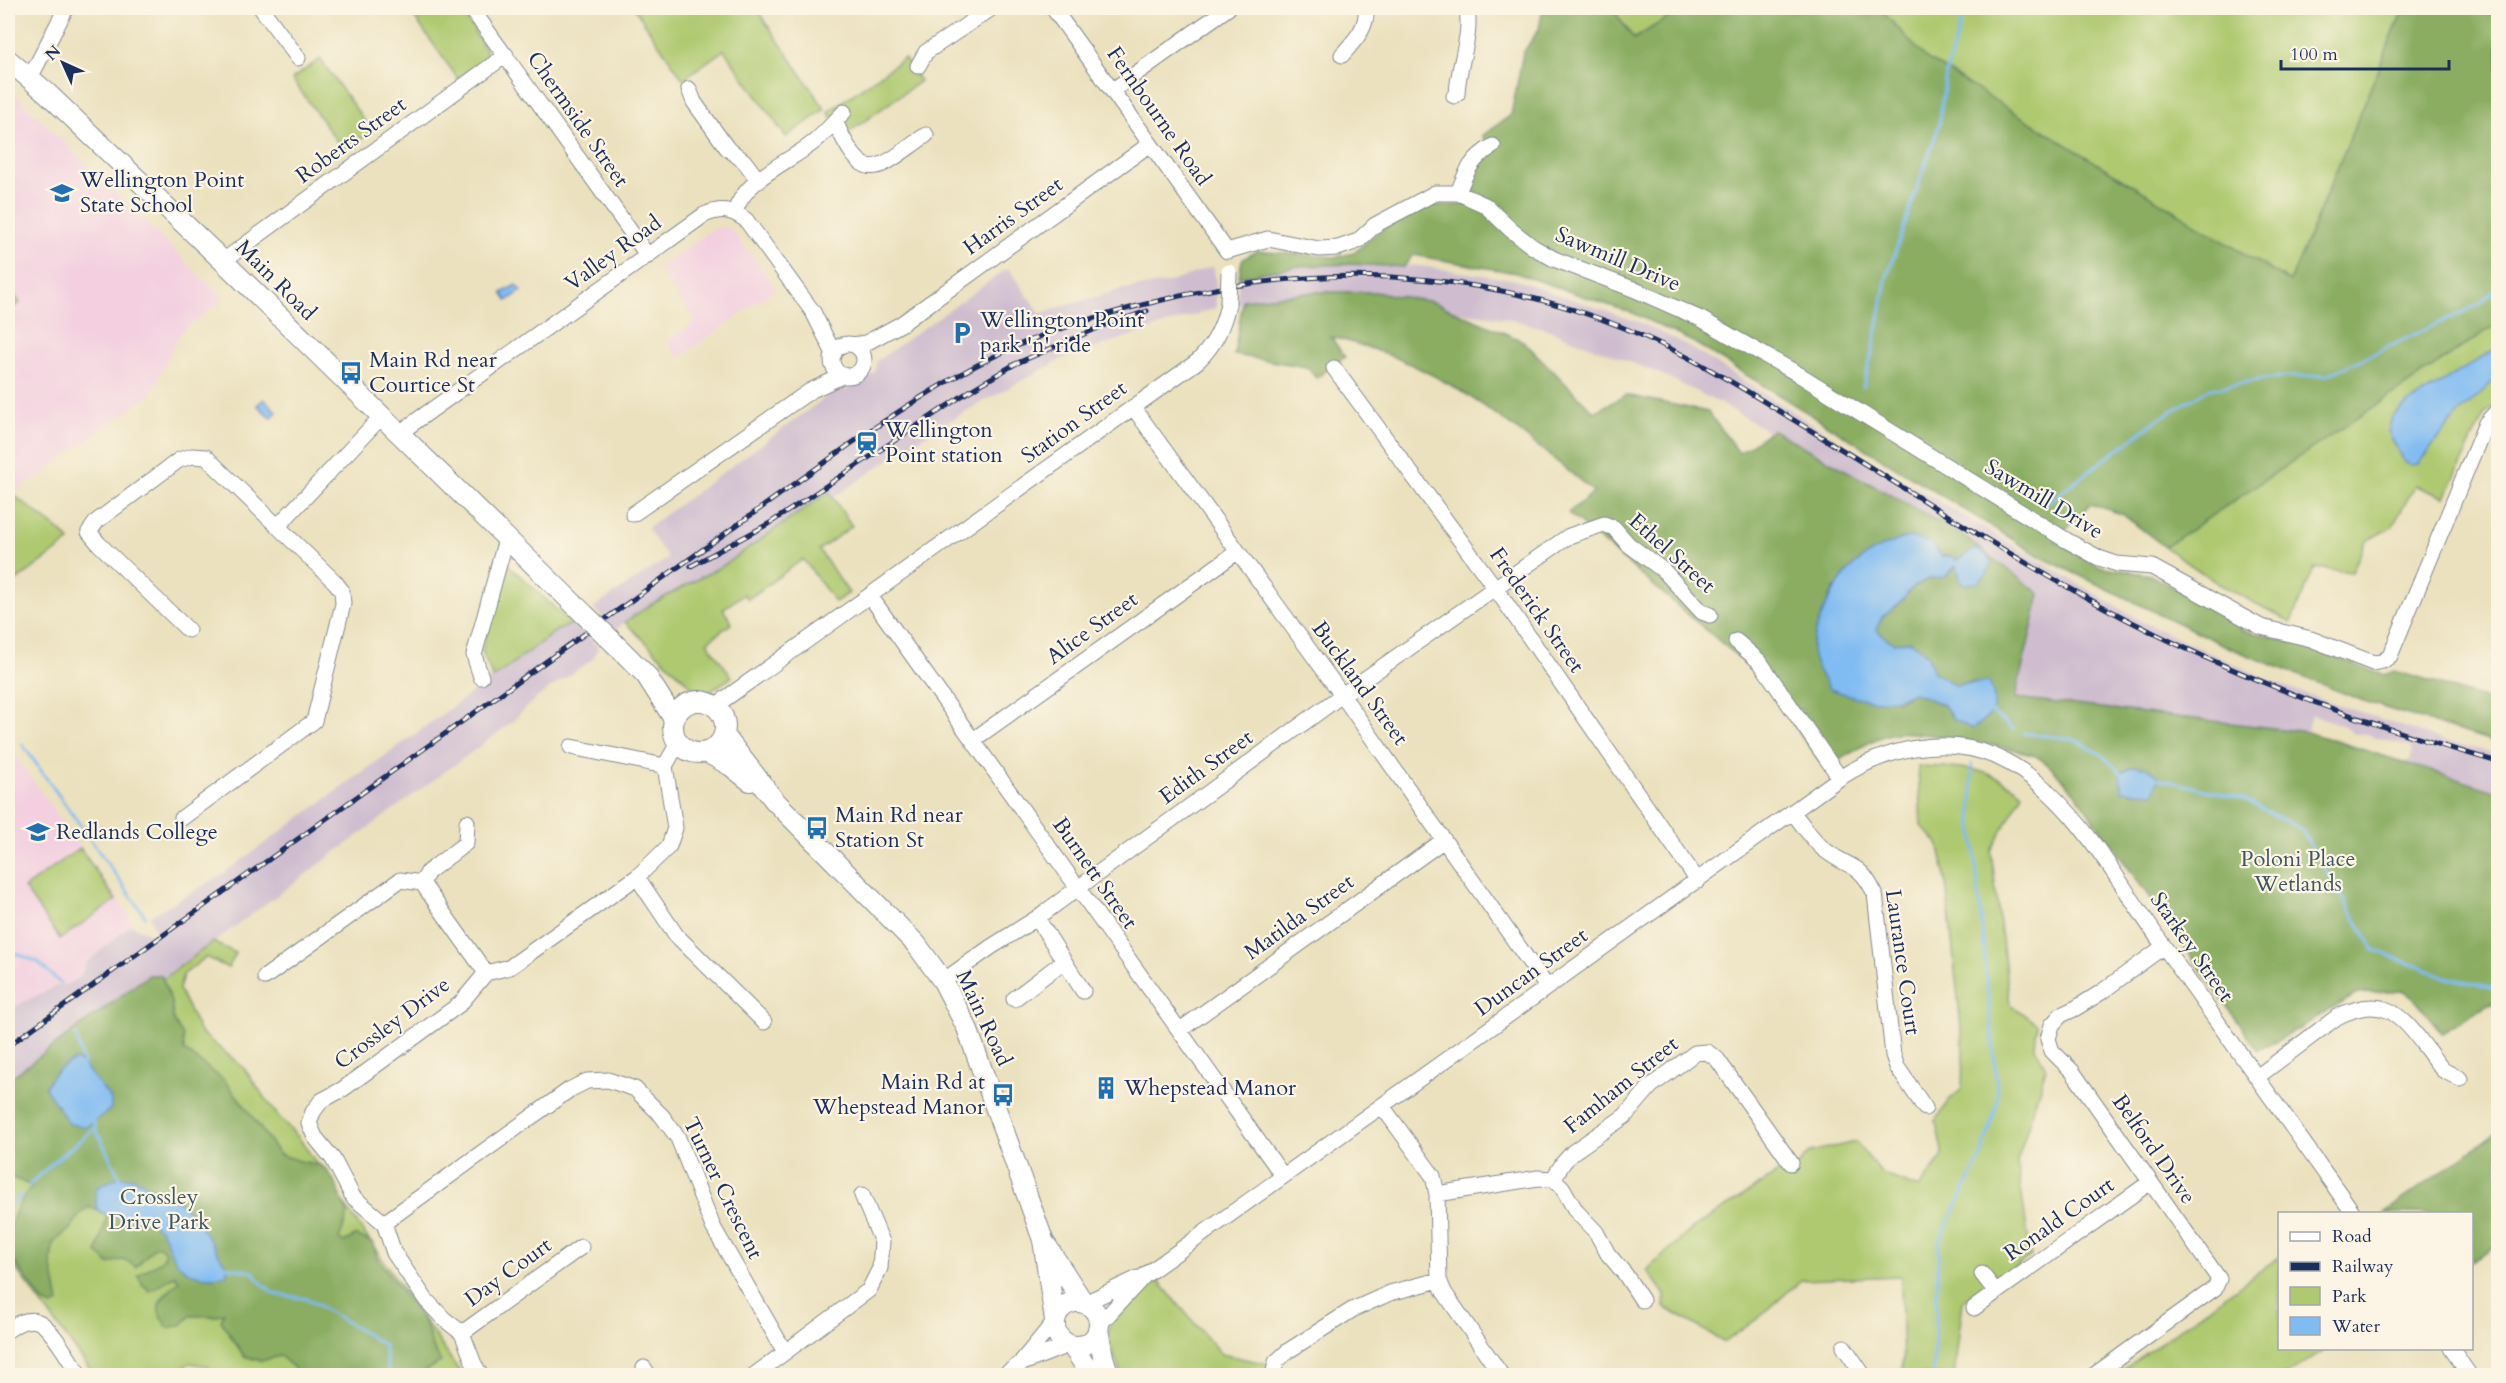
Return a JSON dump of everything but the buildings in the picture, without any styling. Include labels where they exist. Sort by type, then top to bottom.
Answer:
[{"type":"main road","name":"Main Road","points":[[8,60],[30,78],[223,261],[646,675],[674,719],[673,727],[678,743],[691,751],[706,752],[731,766],[774,800]]},
{"type":"main road","name":"Main Road","points":[[646,675],[693,702],[708,702],[715,706],[724,719],[724,735],[774,800],[916,944],[943,981],[967,1028],[1043,1240],[1054,1321]]},
{"type":"main road","points":[[674,719],[684,705],[693,702]]},
{"type":"main road","points":[[706,752],[720,742],[724,735]]},
{"type":"main road","name":"Main Road","points":[[1043,1240],[1084,1303]]},
{"type":"main road","points":[[1092,1376],[1070,1345],[1058,1336],[1054,1321],[1063,1306],[1075,1302],[1084,1303],[1094,1310],[1099,1327],[1102,1357],[1109,1376]]},
{"type":"main road","points":[[1070,1345],[1088,1343],[1095,1337],[1099,1327]]},
{"type":"street","points":[[30,78],[66,8]]},
{"type":"street","points":[[261,8],[298,58]]},
{"type":"street","name":"Chermside Street","points":[[471,8],[648,256]]},
{"type":"street","points":[[918,66],[926,52],[992,8]]},
{"type":"street","name":"Fernbourne Road","points":[[1053,8],[1227,251]]},
{"type":"street","points":[[1113,90],[1228,8]]},
{"type":"street","points":[[1342,55],[1360,34],[1366,21],[1366,8]]},
{"type":"street","points":[[1454,96],[1457,93],[1456,78],[1468,40],[1467,8]]},
{"type":"street","name":"Roberts Street","points":[[223,261],[506,55]]},
{"type":"street","points":[[689,89],[694,102],[727,148],[744,161],[759,181]]},
{"type":"street","points":[[844,375],[836,370],[833,357],[813,312],[746,220],[735,212],[738,201],[746,190],[813,143],[840,117],[850,153],[860,163],[873,168],[882,165],[926,135]]},
{"type":"street","name":"Harris Street","points":[[852,345],[866,343],[901,324],[1150,144]]},
{"type":"street","points":[[1227,251],[1268,239],[1319,249],[1338,248],[1358,241],[1375,225],[1434,193],[1458,193],[1467,168],[1480,153],[1493,146]]},
{"type":"street","name":"Sawmill Drive","points":[[1458,193],[1485,205],[1511,230],[1554,259],[1633,289],[1720,330],[1798,374],[2066,540],[2099,558],[2117,564],[2152,567],[2261,627],[2311,639],[2373,663],[2383,662],[2390,656],[2486,423],[2499,410]]},
{"type":"street","name":"Valley Road","points":[[398,434],[704,215],[720,209],[735,212]]},
{"type":"street","name":"Station Street","points":[[715,706],[1198,361],[1212,347],[1224,323],[1227,304],[1227,251]]},
{"type":"street","points":[[633,514],[810,391],[844,375],[856,374],[863,364],[862,352],[813,312]]},
{"type":"street","name":"Harris Street","points":[[863,364],[901,324]]},
{"type":"street","points":[[810,391],[840,347],[852,345]]},
{"type":"street","name":"Frederick Street","points":[[1334,368],[1496,589],[1698,881]]},
{"type":"street","name":"Buckland Street","points":[[1133,407],[1342,695],[1547,987]]},
{"type":"street","points":[[278,526],[381,417]]},
{"type":"street","points":[[182,818],[314,721],[343,604],[342,591],[278,526],[206,458],[192,456],[179,460],[97,521],[89,532],[188,630]]},
{"type":"street","name":"Ethel Street","points":[[1496,589],[1569,536],[1604,524],[1614,528],[1628,544],[1664,571],[1702,612],[1710,615]]},
{"type":"street","points":[[481,677],[474,655],[506,539]]},
{"type":"street","name":"Alice Street","points":[[974,740],[1237,552]]},
{"type":"street","name":"Edith Street","points":[[943,981],[1037,918],[1342,695],[1496,589]]},
{"type":"street","name":"Burnett Street","points":[[870,596],[1283,1176]]},
{"type":"street","points":[[1736,641],[1760,662],[1840,778]]},
{"type":"street","points":[[571,747],[665,766],[678,743]]},
{"type":"street","name":"Duncan Street","points":[[1084,1303],[1144,1276],[1840,778],[1882,756],[1909,748],[1940,745],[1960,748]]},
{"type":"street","name":"Starkey Street","points":[[1960,748],[1997,757],[2031,777],[2048,791],[2102,855],[2163,947],[2353,1212]]},
{"type":"street","name":"Crossley Drive","points":[[384,1223],[353,1197],[333,1159],[315,1137],[309,1124],[313,1112],[321,1101],[343,1089],[460,1004],[486,974],[510,967],[636,877],[669,846],[675,828],[665,766]]},
{"type":"street","name":"Laurance Court","points":[[1792,812],[1827,852],[1854,866],[1862,873],[1875,894],[1893,1055],[1897,1067],[1925,1108]]},
{"type":"street","points":[[422,883],[428,872],[466,843],[467,822]]},
{"type":"street","name":"Matilda Street","points":[[1180,1030],[1444,840]]},
{"type":"street","points":[[636,877],[676,935],[764,1022]]},
{"type":"street","points":[[265,977],[400,880],[422,883],[486,974]]},
{"type":"street","points":[[1037,918],[1083,991]]},
{"type":"street","name":"Belford Drive","points":[[2093,1376],[2216,1288],[2219,1280],[2072,1071],[2052,1052],[2048,1039],[2052,1025],[2061,1015],[2092,998],[2163,947]]},
{"type":"street","points":[[1014,999],[1064,961]]},
{"type":"street","points":[[2257,1077],[2337,1017],[2371,1005],[2389,1009],[2406,1022],[2442,1069],[2460,1079]]},
{"type":"street","name":"Famham Street","points":[[1553,1179],[1573,1152],[1625,1116],[1651,1086],[1695,1053],[1707,1052],[1717,1059],[1791,1164]]},
{"type":"street","name":"Turner Crescent","points":[[384,1223],[569,1090],[587,1081],[608,1080],[635,1089],[662,1116],[678,1138],[713,1227],[785,1352]]},
{"type":"street","points":[[1382,1106],[1433,1176],[1437,1194],[1439,1280],[1444,1292],[1503,1376]]},
{"type":"street","points":[[1437,1194],[1538,1178],[1553,1179],[1562,1186],[1576,1211],[1596,1232],[1608,1254],[1642,1300]]},
{"type":"street","name":"Ronald Court","points":[[1974,1308],[2149,1183]]},
{"type":"street","points":[[753,1376],[869,1290],[880,1268],[882,1242],[862,1195]]},
{"type":"street","points":[[384,1223],[394,1253],[426,1300],[444,1320],[462,1333],[481,1376]]},
{"type":"street","name":"Day Court","points":[[462,1333],[581,1247]]},
{"type":"street","name":"Ronald Court","points":[[1982,1274],[1996,1292]]},
{"type":"street","name":"Duncan Street","points":[[1099,1327],[1144,1276]]},
{"type":"street","points":[[1273,1376],[1276,1362],[1288,1351],[1352,1310],[1390,1293],[1439,1280]]},
{"type":"street","points":[[8,1330],[28,1320],[39,1322],[47,1329],[80,1376]]},
{"type":"street","points":[[1004,1376],[1020,1364],[1054,1321]]},
{"type":"street","points":[[1020,1364],[1070,1345]]},
{"type":"street","points":[[1844,1347],[1864,1376]]},
{"type":"street","points":[[2452,1350],[2470,1376]]},
{"type":"shaded area","name":"Wellington Point State School","points":[[8,88],[224,299],[180,333],[151,394],[8,498]]},
{"type":"shaded area","points":[[721,227],[729,228],[735,234],[776,289],[679,358],[668,341],[696,321],[658,269],[711,230]]},
{"type":"shaded area","points":[[1350,264],[1404,267],[1413,265],[1516,280],[1641,323],[1688,346],[1897,477],[2143,622],[2275,683],[2445,741],[2498,754],[2498,792],[2405,762],[2410,760],[2412,748],[2366,734],[2354,734],[2347,727],[2311,714],[2307,732],[2015,698],[1791,445],[1727,407],[1663,375],[1544,328],[1504,318],[1379,302],[1325,300],[1237,304],[1239,277],[1299,266]]},
{"type":"shaded area","points":[[1213,266],[1216,278],[1216,308],[1064,358],[977,405],[924,436],[833,498],[828,492],[724,565],[638,635],[625,622],[615,630],[593,608],[668,558],[647,528],[837,389],[847,390],[875,372],[877,361],[1008,268],[1040,313],[1123,289],[1168,283]]},
{"type":"shaded area","points":[[574,623],[599,647],[593,659],[535,699],[511,723],[92,1032],[8,1091],[8,1010],[53,987],[69,984],[80,977],[86,963],[131,925],[152,935],[156,933],[150,916],[220,876],[556,631]]},
{"type":"shaded area","name":"Redlands College","points":[[8,746],[131,918],[131,925],[86,963],[80,977],[69,984],[53,987],[8,1010]]},
{"type":"green space","points":[[426,8],[460,8],[487,52],[481,62],[458,79],[414,17]]},
{"type":"green space","points":[[634,8],[756,8],[825,109],[786,137],[724,50],[683,79]]},
{"type":"green space","points":[[1543,8],[1612,8],[1634,39],[1683,8],[1879,8],[1926,58],[2290,282],[2404,8],[2498,8],[2498,323],[2165,547],[2122,514],[2090,504],[2055,540],[2098,566],[2150,575],[2227,617],[2242,630],[2303,645],[2383,675],[2395,671],[2498,702],[2498,743],[2366,702],[2230,648],[2041,557],[1693,342],[1635,314],[1516,273],[1413,255],[1404,267],[1350,264],[1299,266],[1239,277],[1242,260],[1256,251],[1336,257],[1354,253],[1379,231],[1431,205],[1468,205],[1474,189],[1477,168],[1489,144],[1482,136],[1511,115],[1523,53],[1539,29]]},
{"type":"green space","points":[[1612,8],[1685,8],[1634,39]]},
{"type":"green space","points":[[1879,8],[2404,8],[2290,282],[1925,58]]},
{"type":"green space","points":[[904,58],[920,81],[844,136],[828,112]]},
{"type":"green space","points":[[320,59],[372,131],[344,151],[292,79]]},
{"type":"green space","points":[[8,286],[20,303],[8,311]]},
{"type":"green space","name":"Poloni Place Wetlands","points":[[1315,292],[1375,292],[1433,302],[1523,341],[1594,412],[1626,395],[1708,412],[1739,453],[1773,430],[1959,533],[2040,594],[2015,698],[2307,732],[2498,792],[2498,1012],[2491,1003],[2442,1033],[2413,997],[2404,991],[2357,994],[2258,1050],[2075,793],[2044,761],[2030,754],[1992,745],[1922,734],[1895,733],[1868,743],[1825,768],[1757,673],[1568,513],[1594,492],[1534,443],[1472,398],[1440,379],[1370,348],[1331,337],[1345,357],[1316,378],[1307,367],[1234,355],[1243,300]],"holes":[[[1975,549],[1945,577],[1929,579],[1914,586],[1897,606],[1882,617],[1876,630],[1893,643],[1910,641],[1927,654],[1933,672],[1955,685],[1974,682],[1953,719],[1944,705],[1914,693],[1897,701],[1812,646],[1819,622],[1834,588],[1941,556],[1950,556],[1958,560]]]},
{"type":"green space","points":[[2498,323],[2498,401],[2484,415],[2445,497],[2415,486],[2392,527],[2366,541],[2352,572],[2314,568],[2291,622],[2217,583],[2165,547]]},
{"type":"green space","points":[[829,492],[852,526],[819,550],[849,593],[835,602],[803,559],[748,599],[744,594],[723,609],[732,623],[707,642],[732,677],[709,692],[694,689],[625,622],[652,604],[724,565]]},
{"type":"green space","points":[[12,494],[57,528],[70,541],[8,587],[8,498]]},
{"type":"green space","points":[[503,560],[572,624],[556,631],[493,678],[482,651]]},
{"type":"green space","points":[[1918,766],[1961,768],[1985,773],[1997,777],[2023,793],[1991,851],[2010,1004],[2037,1024],[2035,1047],[2046,1068],[2017,1162],[2031,1256],[1963,1301],[1954,1375],[1903,1375],[1901,1276],[1801,1280],[1761,1316],[1725,1342],[1664,1307],[1665,1295],[1647,1270],[1692,1229],[1778,1173],[1798,1165],[1810,1152],[1856,1142],[1882,1174],[1919,1188],[1943,1156],[1936,1121],[1948,1101],[1962,1089],[1963,1047],[1945,873],[1938,843],[1921,826]]},
{"type":"green space","points":[[80,848],[116,900],[60,939],[24,888]]},
{"type":"green space","name":"Crossley Drive Park","points":[[213,942],[236,953],[228,968],[206,957],[183,975],[179,989],[200,1032],[243,1067],[278,1116],[299,1138],[462,1375],[214,1375],[207,1366],[190,1363],[172,1375],[94,1375],[8,1258],[8,1118],[92,1032]]},
{"type":"green space","name":"Crossley Drive Park","points":[[149,975],[161,975],[171,1001],[174,1021],[183,1036],[184,1050],[224,1080],[279,1154],[320,1165],[326,1169],[335,1182],[348,1214],[339,1240],[344,1242],[356,1235],[373,1243],[377,1258],[426,1325],[432,1346],[441,1362],[417,1375],[296,1375],[294,1368],[280,1356],[261,1361],[244,1356],[221,1321],[224,1313],[215,1316],[190,1316],[181,1325],[168,1328],[159,1313],[160,1302],[179,1281],[175,1276],[150,1291],[142,1284],[138,1275],[161,1261],[166,1254],[161,1247],[155,1246],[136,1267],[123,1260],[109,1264],[97,1252],[107,1215],[89,1207],[81,1213],[70,1229],[53,1243],[51,1262],[59,1303],[52,1306],[43,1302],[8,1253],[9,1235],[16,1209],[32,1186],[8,1176],[8,1080]]},
{"type":"green space","points":[[2498,1131],[2498,1243],[2473,1261],[2473,1212],[2385,1212]]},
{"type":"green space","points":[[2278,1258],[2278,1350],[2324,1350],[2287,1375],[2116,1375]]},
{"type":"green space","points":[[1155,1277],[1221,1354],[1269,1364],[1267,1375],[1193,1373],[1188,1376],[1121,1375],[1109,1341],[1111,1321],[1127,1299]]},
{"type":"water","points":[[516,285],[521,291],[507,301],[502,293]]},
{"type":"water","points":[[2498,347],[2498,377],[2457,415],[2418,464],[2410,465],[2404,461],[2388,432],[2392,417],[2403,407]]},
{"type":"water","points":[[264,399],[277,412],[271,418],[257,405]]},
{"type":"water","points":[[1909,537],[1932,543],[1941,556],[1951,556],[1957,560],[1975,549],[1984,552],[1992,562],[1986,575],[1977,583],[1962,584],[1956,566],[1945,577],[1929,579],[1914,586],[1897,606],[1882,617],[1876,630],[1893,643],[1910,641],[1927,654],[1934,672],[1955,685],[1989,682],[1994,698],[1992,710],[1985,720],[1972,729],[1953,719],[1944,705],[1914,693],[1881,701],[1829,689],[1813,658],[1813,642],[1818,623],[1839,583],[1857,563],[1868,555],[1893,542]]},
{"type":"water","points":[[2133,766],[2147,767],[2159,777],[2154,793],[2122,791],[2120,773]]},
{"type":"water","points":[[75,1060],[82,1063],[111,1099],[111,1109],[86,1127],[69,1124],[45,1088],[57,1071]]},
{"type":"water","points":[[119,1177],[136,1179],[157,1193],[173,1198],[182,1205],[210,1240],[227,1267],[227,1274],[203,1277],[188,1272],[176,1261],[164,1235],[156,1226],[149,1222],[111,1216],[96,1208],[96,1190],[101,1185]]},
{"type":"waterway","points":[[1863,387],[1875,341],[1886,279],[1939,125],[1946,73],[1965,8]]},
{"type":"waterway","points":[[2045,504],[2160,418],[2210,389],[2269,378],[2328,375],[2478,305],[2498,288]]},
{"type":"waterway","points":[[1989,710],[2013,729]]},
{"type":"waterway","points":[[2023,733],[2073,739],[2101,754],[2123,775]]},
{"type":"waterway","points":[[22,744],[145,916]]},
{"type":"waterway","points":[[1933,1376],[1939,1241],[1981,1157],[1998,1100],[1972,822],[1972,764]]},
{"type":"waterway","points":[[2156,778],[2243,799],[2301,829],[2374,950],[2445,977],[2498,989]]},
{"type":"waterway","points":[[8,950],[38,962],[60,983]]},
{"type":"waterway","points":[[76,1034],[83,1064]]},
{"type":"waterway","points":[[93,1118],[95,1128],[121,1180]]},
{"type":"waterway","points":[[29,1186],[51,1164],[95,1128]]},
{"type":"waterway","points":[[11,1206],[21,1195]]},
{"type":"waterway","points":[[224,1266],[253,1272],[257,1279],[274,1294],[308,1299],[384,1345],[389,1376]]},
{"type":"railway","points":[[8,1046],[849,445],[949,381],[1030,340],[1102,316],[1158,301],[1226,287],[1293,279],[1361,276],[1427,280],[1493,289],[1558,305],[1622,327],[1717,373],[2012,555],[2130,621],[2284,691],[2390,729],[2498,762]]},
{"type":"railway","points":[[691,566],[770,523],[971,390],[1015,364],[1105,325],[1147,311]]},
{"type":"place","name":"Wellington Point State School","points":[[62,193]]},
{"type":"place","name":"Wellington Point park 'n' ride","points":[[962,333]]},
{"type":"place","name":"Main Rd near Courtice St","points":[[351,373]]},
{"type":"place","name":"Wellington Point station","points":[[867,443]]},
{"type":"place","name":"Main Rd near Station St","points":[[817,828]]},
{"type":"place","name":"Redlands College","points":[[38,832]]},
{"type":"place","name":"Whepstead Manor","points":[[1106,1088]]},
{"type":"place","name":"Main Rd at Whepstead Manor","points":[[1003,1095]]}]
